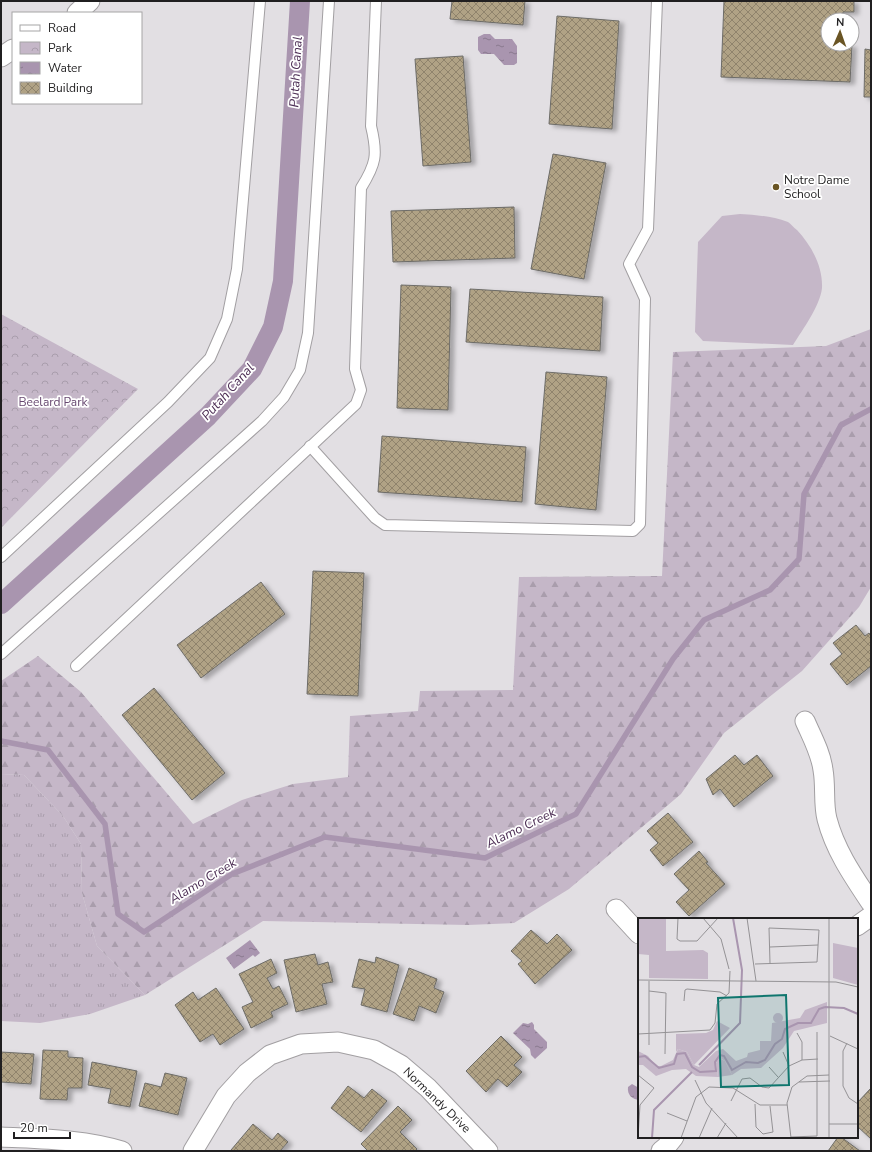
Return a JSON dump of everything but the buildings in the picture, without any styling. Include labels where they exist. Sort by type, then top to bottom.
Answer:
[{"type":"street","points":[[78,12],[90,1]]},
{"type":"street","points":[[1,57],[12,50]]},
{"type":"street","points":[[805,721],[820,756],[824,770],[826,818],[834,840],[853,876],[871,903]]},
{"type":"street","points":[[616,910],[638,933]]},
{"type":"street","points":[[858,925],[871,916]]},
{"type":"street","name":"Normandy Drive","points":[[193,1151],[226,1096],[247,1073],[270,1055],[302,1044],[338,1042],[374,1050],[401,1065],[428,1088],[488,1151]]},
{"type":"street","points":[[1,1137],[58,1139],[104,1145],[122,1151]]},
{"type":"street","points":[[661,1151],[673,1138]]},
{"type":"lane","points":[[1,557],[168,402],[210,358],[228,319],[237,269],[260,1]]},
{"type":"lane","points":[[1,654],[262,421],[284,397],[300,370],[308,333],[330,1]]},
{"type":"lane","points":[[76,666],[356,404],[361,390],[355,369],[360,188],[372,170],[376,144],[371,126],[376,1]]},
{"type":"lane","points":[[310,446],[375,518],[385,525],[633,531],[640,524],[646,299],[629,264],[648,229],[657,1]]},
{"type":"green space","points":[[740,214],[770,217],[788,222],[807,242],[815,256],[822,280],[821,295],[793,345],[703,341],[695,332],[698,242],[722,216]]},
{"type":"green space","name":"Beelard Park","points":[[1,314],[138,389],[1,528]]},
{"type":"green space","points":[[871,329],[871,587],[859,607],[802,671],[724,733],[681,794],[569,889],[514,923],[468,925],[263,921],[145,995],[97,946],[82,893],[81,844],[63,816],[24,775],[1,774],[1,681],[38,656],[81,692],[193,824],[242,800],[293,784],[348,777],[350,716],[418,711],[420,691],[513,690],[519,577],[662,576],[673,352],[826,346]]},
{"type":"green space","points":[[1,774],[24,775],[63,816],[81,844],[82,893],[97,946],[145,995],[90,1014],[40,1023],[1,1021]]},
{"type":"water","points":[[484,34],[490,34],[495,39],[512,39],[517,46],[517,63],[514,65],[504,65],[494,54],[481,54],[478,50],[478,37]]},
{"type":"water","points":[[250,940],[260,953],[255,957],[253,955],[234,969],[226,958]]},
{"type":"water","points":[[532,1022],[534,1029],[547,1042],[547,1048],[535,1059],[531,1055],[530,1049],[513,1033],[523,1023],[528,1024]]},
{"type":"water","points":[[632,1084],[638,1087],[638,1100],[632,1098],[629,1094],[628,1087]]},
{"type":"waterway","name":"Putah Canal","points":[[1,604],[208,416],[252,369],[273,327],[283,281],[300,1]]},
{"type":"waterway","name":"Alamo Creek","points":[[1,741],[48,750],[105,824],[118,914],[144,932],[232,874],[325,837],[485,858],[576,814],[673,659],[704,620],[770,590],[799,559],[804,494],[841,425],[871,409]]},
{"type":"place","name":"Notre Dame School","points":[[776,187]]}]
